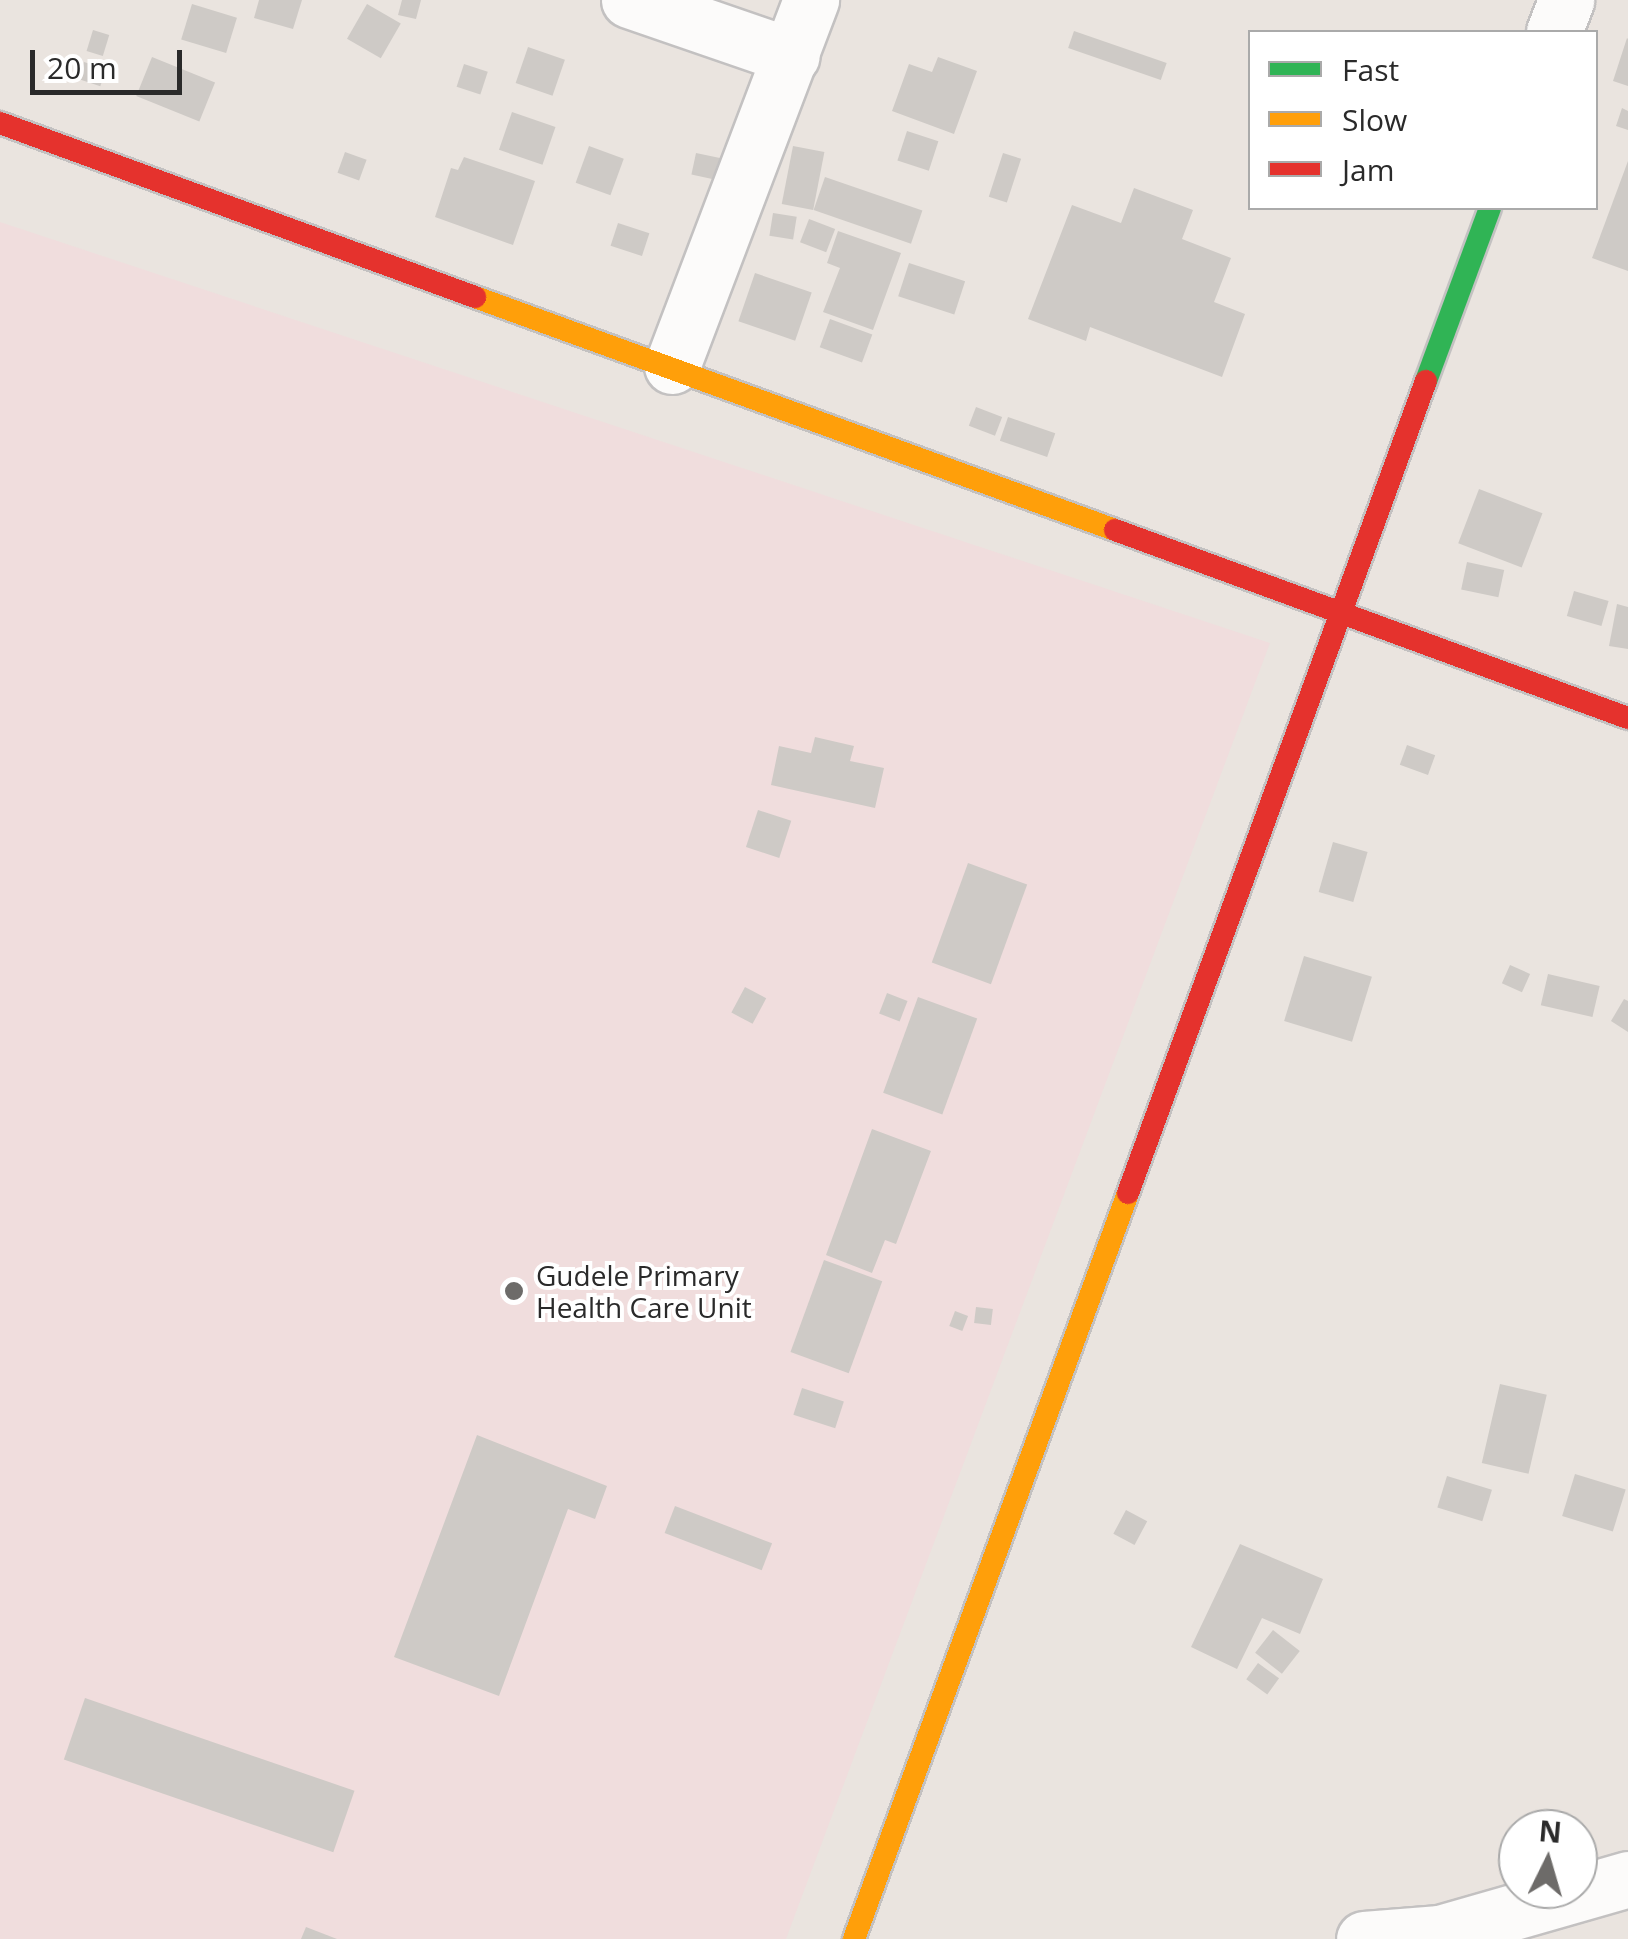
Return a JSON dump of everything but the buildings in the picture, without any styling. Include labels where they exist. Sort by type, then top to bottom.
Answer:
[{"type":"street","points":[[628,0],[792,56]]},
{"type":"street","points":[[672,366],[811,0]]},
{"type":"street","points":[[0,123],[1628,718]]},
{"type":"street","points":[[854,1939],[1489,210]]},
{"type":"street","points":[[1364,1939],[1440,1932],[1628,1879]]},
{"type":"shaded area","name":"Gudele Primary Health Care Unit","points":[[0,222],[1270,643],[786,1939],[0,1939]]},
{"type":"traffic: fast","points":[[1426,381],[1489,210]]},
{"type":"traffic: slow","points":[[475,297],[1115,530]]},
{"type":"traffic: slow","points":[[854,1939],[1128,1193]]},
{"type":"traffic: jam","points":[[0,123],[475,297]]},
{"type":"traffic: jam","points":[[1128,1193],[1426,381]]},
{"type":"traffic: jam","points":[[1115,530],[1628,718]]},
{"type":"place","name":"Gudele Primary Health Care Unit","points":[[514,1291]]}]
